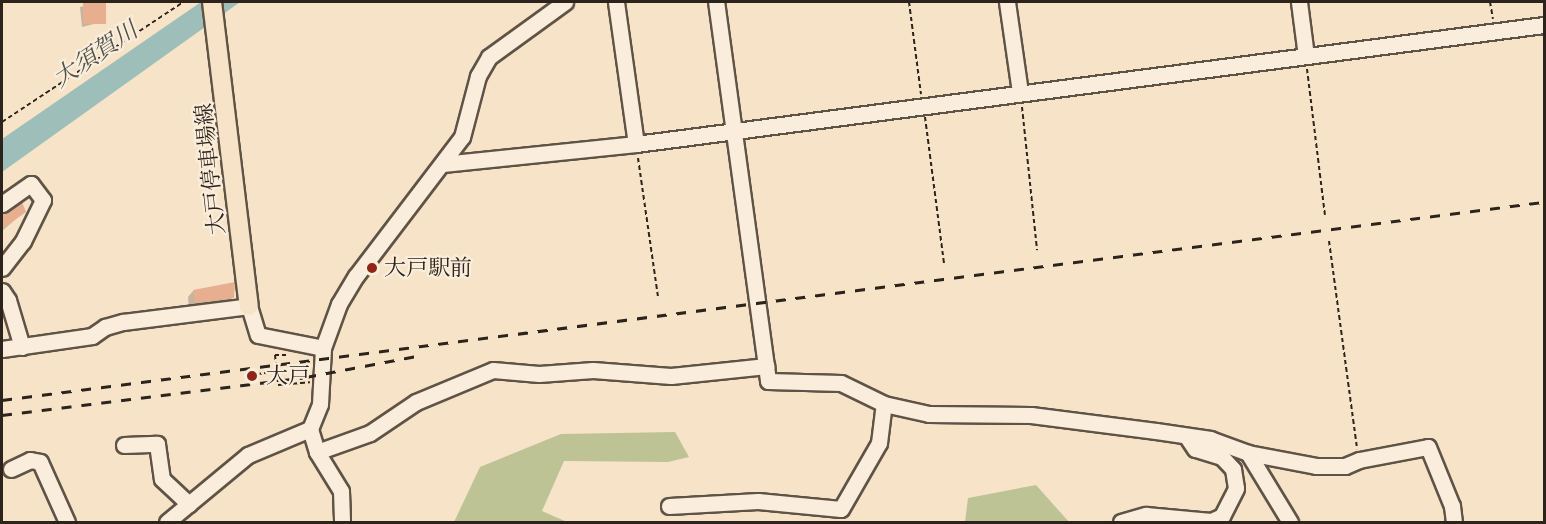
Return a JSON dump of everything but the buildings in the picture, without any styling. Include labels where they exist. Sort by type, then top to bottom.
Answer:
[{"type":"main road","name":"大戸停車場線","points":[[212,2],[218,27],[249,306]]},
{"type":"street","points":[[342,522],[340,491],[317,452],[310,429],[320,404],[323,348],[339,304],[356,276],[443,164],[469,122],[478,76],[489,57],[565,2]]},
{"type":"street","points":[[616,2],[636,144]]},
{"type":"street","points":[[716,2],[768,381],[841,383],[884,404],[929,414],[1032,415],[1210,439],[1248,453],[1316,466],[1345,466],[1359,460],[1428,447],[1452,506],[1454,522]]},
{"type":"street","points":[[1007,2],[1020,92]]},
{"type":"street","points":[[1299,2],[1306,56]]},
{"type":"street","points":[[443,164],[636,144],[923,104],[1545,25]]},
{"type":"street","points":[[2,204],[31,184],[43,200],[22,241],[2,268]]},
{"type":"street","points":[[2,293],[22,346]]},
{"type":"street","points":[[2,349],[92,336],[105,327],[123,322],[249,306],[258,335],[323,348]]},
{"type":"street","points":[[317,452],[370,434],[416,402],[494,370],[539,374],[593,370],[671,376],[766,366]]},
{"type":"street","points":[[669,506],[758,501],[841,509],[879,443],[884,404]]},
{"type":"street","points":[[167,522],[248,454],[310,429]]},
{"type":"street","points":[[1121,522],[1146,515],[1211,521],[1222,516],[1236,488],[1233,469],[1221,457],[1195,449],[1187,437]]},
{"type":"street","points":[[124,445],[157,444],[162,478],[189,504]]},
{"type":"street","points":[[1248,453],[1290,522]]},
{"type":"street","points":[[11,469],[30,460],[40,462],[67,522]]},
{"type":"path","points":[[2,122],[183,2]]},
{"type":"path","points":[[909,2],[944,264]]},
{"type":"path","points":[[1490,2],[1494,32]]},
{"type":"path","points":[[1306,56],[1325,215]]},
{"type":"path","points":[[1020,92],[1037,250]]},
{"type":"path","points":[[636,144],[658,297]]},
{"type":"path","points":[[1329,241],[1359,460]]},
{"type":"path","points":[[275,356],[278,385],[321,381]]},
{"type":"path","points":[[257,374],[277,372]]},
{"type":"green space","points":[[675,432],[689,457],[668,462],[564,461],[542,511],[567,522],[454,522],[480,467],[561,434]]},
{"type":"green space","points":[[1036,485],[1069,522],[965,522],[968,498]]},
{"type":"water","points":[[201,2],[240,2],[2,172],[2,139]]},
{"type":"railway","points":[[2,400],[1544,202]]},
{"type":"railway","points":[[2,415],[306,377],[422,355]]},
{"type":"place","name":"大戸駅前","points":[[372,268]]},
{"type":"place","name":"大戸","points":[[252,376]]},
{"type":"water label","name":"大須賀川","points":[[95,54]]}]
